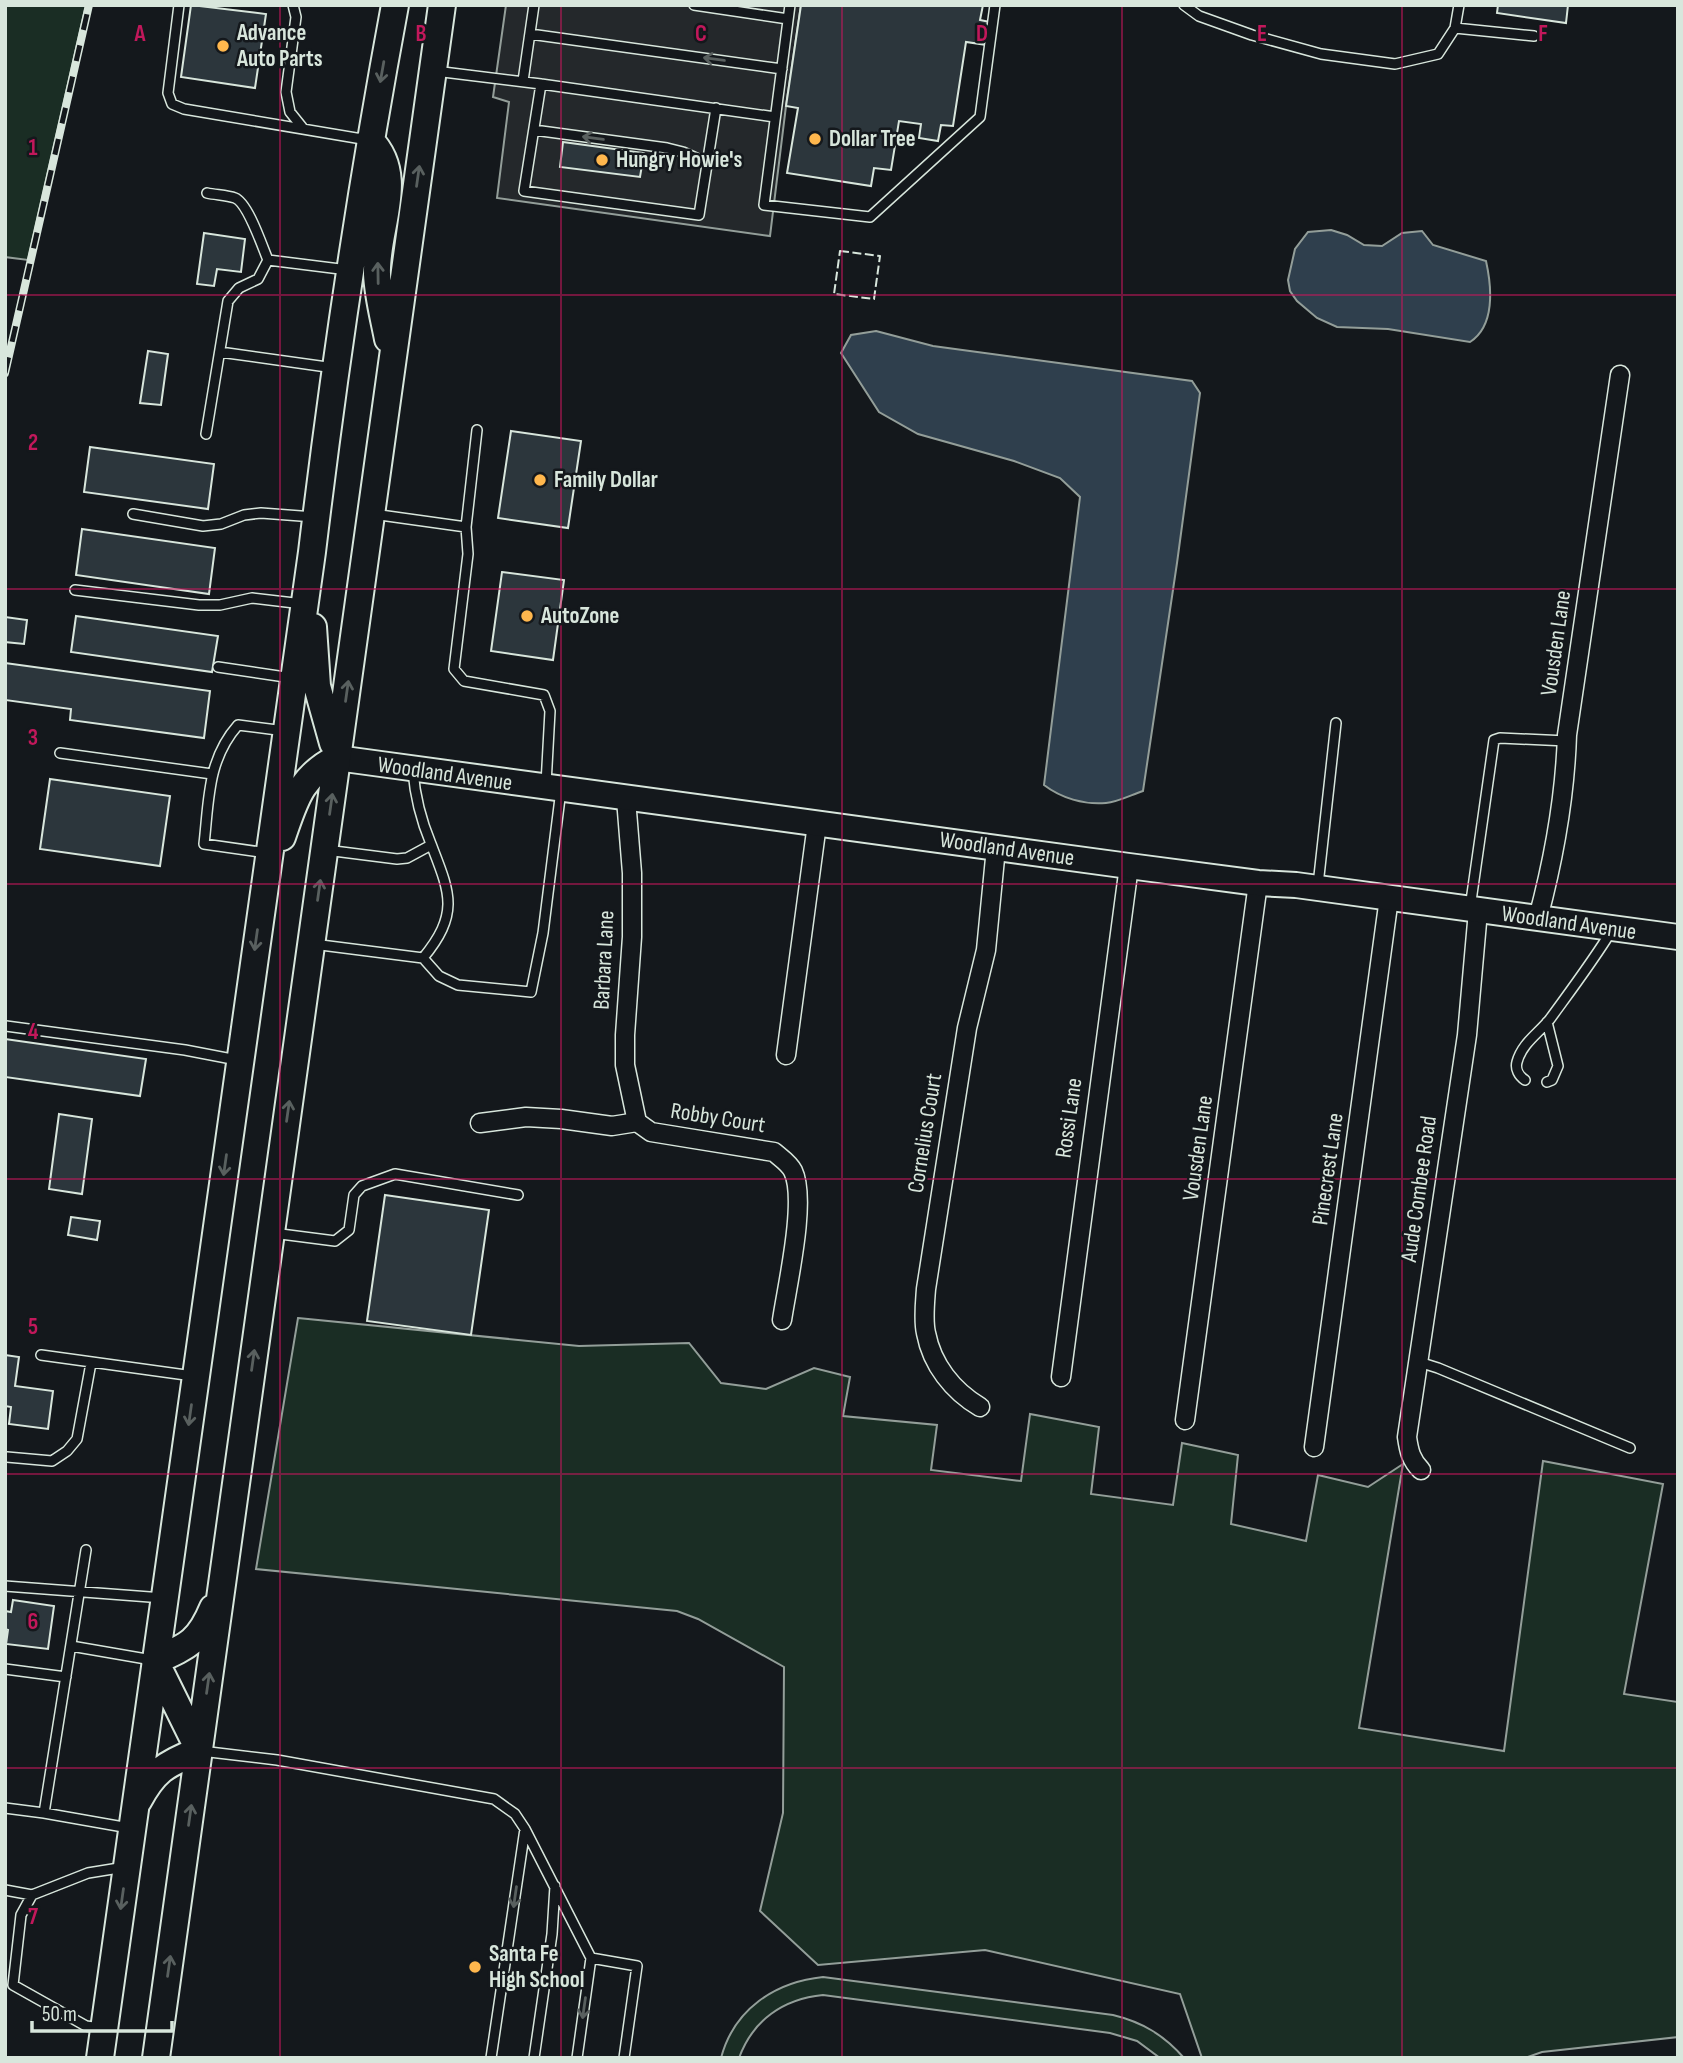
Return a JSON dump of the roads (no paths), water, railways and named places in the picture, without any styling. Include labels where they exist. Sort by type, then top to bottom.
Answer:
[{"type":"main road","points":[[100,2058],[312,552],[335,369],[370,140],[395,5]]},
{"type":"main road","points":[[156,2058],[442,5]]},
{"type":"main road","points":[[370,140],[379,150],[389,175],[377,274],[392,364]]},
{"type":"main road","points":[[312,552],[317,686],[337,758]]},
{"type":"main road","points":[[262,899],[288,819],[303,784],[314,772],[337,758]]},
{"type":"main road","points":[[155,1661],[181,1649],[198,1636],[222,1588]]},
{"type":"main road","points":[[155,1661],[199,1750]]},
{"type":"main road","points":[[134,1817],[150,1780],[165,1766],[199,1750]]},
{"type":"street","name":"Vousden Lane","points":[[1538,918],[1565,783],[1567,741],[1619,375]]},
{"type":"street","name":"Woodland Avenue","points":[[337,758],[626,799],[1678,937]]},
{"type":"street","name":"Barbara Lane","points":[[626,799],[632,873],[632,924],[625,1065],[637,1122]]},
{"type":"street","points":[[786,1055],[817,824]]},
{"type":"street","name":"Cornelius Court","points":[[980,1407],[963,1397],[940,1370],[925,1332],[926,1289],[967,1028],[986,950],[996,848]]},
{"type":"street","name":"Rossi Lane","points":[[1062,1377],[1129,866]]},
{"type":"street","name":"Vousden Lane","points":[[1185,1420],[1258,883]]},
{"type":"street","name":"Pinecrest Lane","points":[[1314,1447],[1389,898]]},
{"type":"street","name":"Aude Combee Road","points":[[1421,1470],[1413,1462],[1407,1437],[1467,1035],[1474,910]]},
{"type":"street","name":"Robby Court","points":[[480,1123],[526,1117],[612,1126],[637,1122],[651,1132],[774,1152],[789,1164],[795,1174],[797,1199],[795,1234],[782,1320]]},
{"type":"lane","points":[[179,5],[168,93],[172,104],[184,109],[370,140]]},
{"type":"lane","points":[[293,5],[296,17],[286,92],[290,112],[302,127]]},
{"type":"lane","points":[[523,81],[534,5]]},
{"type":"lane","points":[[694,5],[788,19]]},
{"type":"lane","points":[[790,5],[764,205],[870,217],[981,117],[995,5]]},
{"type":"lane","points":[[1184,5],[1199,16],[1252,35],[1321,54],[1395,64],[1438,54],[1455,28],[1459,5]]},
{"type":"lane","points":[[1455,28],[1534,36]]},
{"type":"lane","points":[[530,34],[782,69]]},
{"type":"lane","points":[[433,71],[775,117]]},
{"type":"lane","points":[[541,84],[524,191],[699,215],[716,108]]},
{"type":"lane","points":[[534,130],[667,148],[707,163]]},
{"type":"lane","points":[[208,193],[237,198],[244,205],[268,260]]},
{"type":"lane","points":[[268,260],[350,271]]},
{"type":"lane","points":[[206,434],[228,301],[239,288],[258,279],[268,260]]},
{"type":"lane","points":[[220,352],[335,369]]},
{"type":"lane","points":[[311,943],[423,958],[439,976],[458,985],[531,992],[542,933],[554,789],[550,711],[544,695],[464,681],[454,669],[477,430]]},
{"type":"lane","points":[[133,514],[203,526],[261,513],[316,517]]},
{"type":"lane","points":[[371,514],[466,527]]},
{"type":"lane","points":[[75,590],[199,606],[220,605],[252,598],[304,604]]},
{"type":"lane","points":[[218,667],[294,678]]},
{"type":"lane","points":[[1318,888],[1336,723]]},
{"type":"lane","points":[[268,853],[204,845],[212,774],[224,741],[238,725],[286,731]]},
{"type":"lane","points":[[1474,910],[1494,740],[1567,741]]},
{"type":"lane","points":[[60,753],[212,774]]},
{"type":"lane","points":[[412,769],[420,813],[447,887],[449,906],[436,942],[423,958]]},
{"type":"lane","points":[[324,850],[397,859],[407,858],[431,845]]},
{"type":"lane","points":[[1525,1080],[1516,1066],[1519,1058],[1534,1034],[1547,1023],[1593,960],[1613,928]]},
{"type":"lane","points":[[1547,1023],[1558,1066],[1552,1080],[1547,1083]]},
{"type":"lane","points":[[6,1026],[185,1050],[239,1061]]},
{"type":"lane","points":[[271,1233],[335,1241],[349,1230],[354,1195],[362,1186],[395,1174],[518,1195]]},
{"type":"lane","points":[[41,1355],[195,1376]]},
{"type":"lane","points":[[1419,1362],[1630,1448]]},
{"type":"lane","points":[[7,1457],[52,1461],[67,1451],[77,1439],[91,1363]]},
{"type":"lane","points":[[44,1813],[86,1550]]},
{"type":"lane","points":[[5,1586],[164,1598]]},
{"type":"lane","points":[[71,1646],[155,1661]]},
{"type":"lane","points":[[5,1669],[66,1678]]},
{"type":"lane","points":[[199,1750],[277,1760],[494,1799],[515,1814],[555,1885],[591,1958],[577,2058]]},
{"type":"lane","points":[[5,1808],[44,1813],[134,1817]]},
{"type":"lane","points":[[491,2058],[525,1829]]},
{"type":"lane","points":[[5,1890],[32,1895],[88,1873],[127,1867]]},
{"type":"lane","points":[[534,2058],[552,1934],[555,1885]]},
{"type":"lane","points":[[32,1895],[21,1915],[13,1985],[86,2026],[104,2029]]},
{"type":"lane","points":[[591,1958],[637,1966],[624,2058]]},
{"type":"water","points":[[1331,230],[1364,245],[1382,246],[1402,233],[1422,231],[1433,245],[1486,261],[1490,306],[1484,326],[1478,335],[1470,342],[1388,329],[1337,327],[1317,318],[1297,301],[1290,291],[1288,280],[1295,249],[1308,232]]},
{"type":"water","points":[[876,331],[933,346],[1192,381],[1200,393],[1143,791],[1111,802],[1089,803],[1065,797],[1044,785],[1080,497],[1060,478],[1014,461],[918,434],[879,412],[841,353],[851,335]]},
{"type":"railway","points":[[5,373],[89,5]]},
{"type":"place","name":"Advance Auto Parts","points":[[223,46]]},
{"type":"place","name":"Dollar Tree","points":[[815,139]]},
{"type":"place","name":"Hungry Howie's","points":[[602,160]]},
{"type":"place","name":"Family Dollar","points":[[540,480]]},
{"type":"place","name":"AutoZone","points":[[527,616]]},
{"type":"place","name":"Santa Fe High School","points":[[475,1967]]}]
